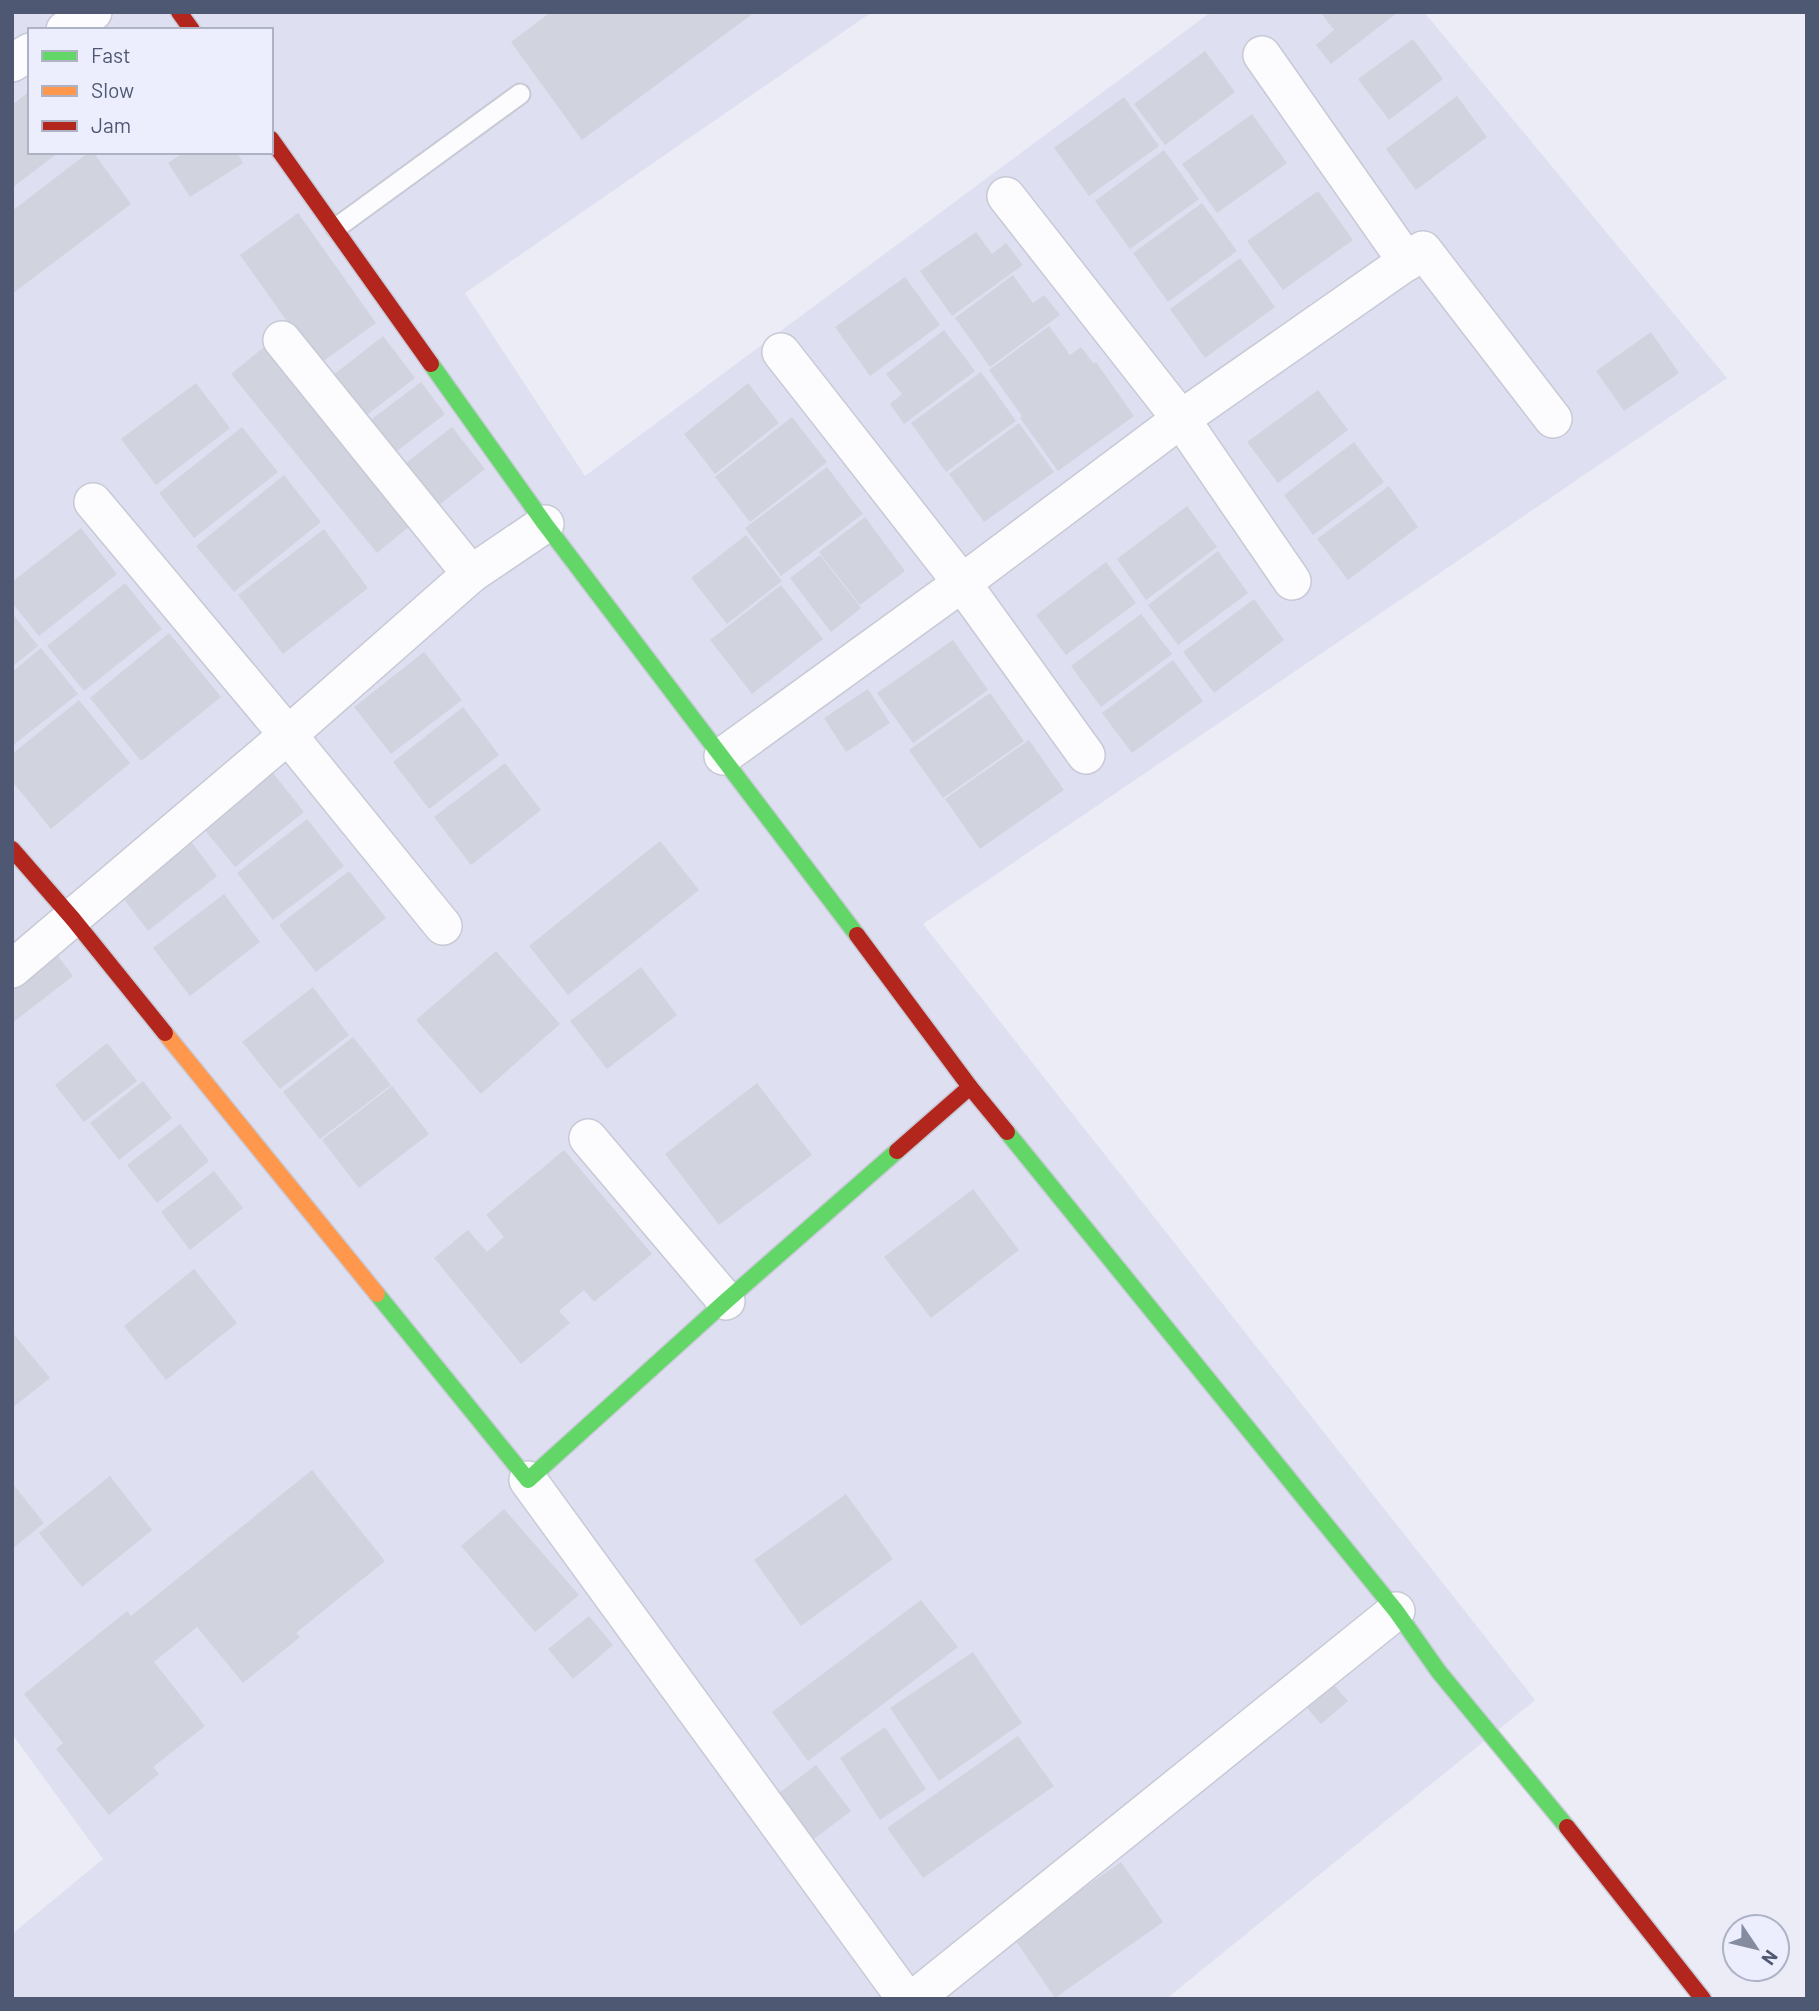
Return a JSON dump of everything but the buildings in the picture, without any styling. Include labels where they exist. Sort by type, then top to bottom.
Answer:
[{"type":"street","points":[[68,28],[93,12]]},
{"type":"street","points":[[179,12],[191,28]]},
{"type":"street","points":[[12,63],[28,53]]},
{"type":"street","points":[[1262,55],[1407,262]]},
{"type":"street","points":[[273,142],[545,524],[723,756],[970,1087],[1396,1611],[1439,1672],[1605,1873],[1703,1999]]},
{"type":"street","points":[[1006,196],[1181,419],[1292,581]]},
{"type":"street","points":[[723,756],[962,583],[1181,419],[1423,250],[1553,419]]},
{"type":"street","points":[[282,340],[471,574]]},
{"type":"street","points":[[780,352],[962,583],[1086,755]]},
{"type":"street","points":[[93,502],[443,926]]},
{"type":"street","points":[[12,970],[288,735],[471,574],[545,524]]},
{"type":"street","points":[[12,849],[73,919],[528,1480],[905,1999]]},
{"type":"street","points":[[528,1480],[726,1301],[970,1087]]},
{"type":"street","points":[[588,1138],[726,1301]]},
{"type":"street","points":[[914,1999],[1396,1611]]},
{"type":"lane","points":[[336,228],[520,94]]},
{"type":"shaded area","points":[[12,12],[872,12],[465,293],[585,476],[1211,12],[1424,12],[1727,378],[923,924],[1535,1700],[1166,1999],[12,1999],[12,1934],[103,1859],[12,1734]]},
{"type":"traffic: fast","points":[[431,364],[545,524],[857,935]]},
{"type":"traffic: fast","points":[[1007,1132],[1396,1611],[1439,1672],[1567,1827]]},
{"type":"traffic: fast","points":[[377,1294],[528,1480],[897,1151]]},
{"type":"traffic: slow","points":[[165,1033],[377,1294]]},
{"type":"traffic: jam","points":[[179,12],[191,28]]},
{"type":"traffic: jam","points":[[273,142],[431,364]]},
{"type":"traffic: jam","points":[[12,849],[73,919],[165,1033]]},
{"type":"traffic: jam","points":[[857,935],[970,1087],[1007,1132]]},
{"type":"traffic: jam","points":[[897,1151],[970,1087]]},
{"type":"traffic: jam","points":[[1567,1827],[1703,1999]]}]
